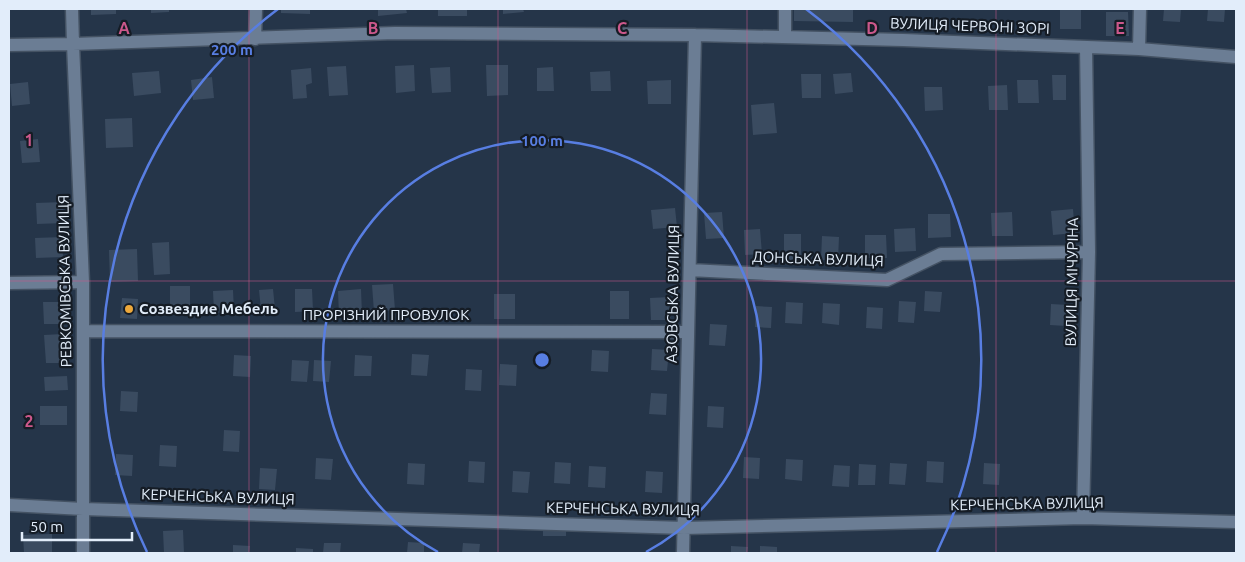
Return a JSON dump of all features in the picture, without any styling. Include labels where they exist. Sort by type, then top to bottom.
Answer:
[{"type":"street","name":"РЕВКОМІВСЬКА ВУЛИЦЯ","points":[[72,9],[83,282],[83,553]]},
{"type":"street","points":[[254,39],[256,9]]},
{"type":"street","points":[[784,9],[785,37]]},
{"type":"street","points":[[1139,49],[1140,9]]},
{"type":"street","name":"ВУЛИЦЯ ЧЕРВОНІ ЗОРІ","points":[[9,45],[254,39],[394,33],[696,35],[903,40],[1139,49],[1236,58]]},
{"type":"street","name":"АЗОВСЬКА ВУЛИЦЯ","points":[[684,553],[696,35]]},
{"type":"street","name":"ВУЛИЦЯ МІЧУРІНА","points":[[1083,518],[1089,252],[1086,47]]},
{"type":"street","name":"ДОНСЬКА ВУЛИЦЯ","points":[[690,270],[887,280],[941,254],[1089,252]]},
{"type":"street","points":[[9,283],[83,282]]},
{"type":"street","name":"ПРОРІЗНИЙ ПРОВУЛОК","points":[[83,331],[688,332]]},
{"type":"street","name":"КЕРЧЕНСЬКА ВУЛИЦЯ","points":[[9,505],[684,528],[1083,518],[1236,522]]},
{"type":"building","points":[[91,9],[116,9],[116,14],[91,15]]},
{"type":"building","points":[[151,9],[169,9],[169,12],[151,13]]},
{"type":"building","points":[[281,9],[310,9],[310,14],[281,13]]},
{"type":"building","points":[[378,9],[406,9],[407,13],[378,16]]},
{"type":"building","points":[[438,9],[467,9],[467,16],[438,16]]},
{"type":"building","points":[[503,9],[523,9],[524,12],[503,14]]},
{"type":"building","points":[[794,9],[853,9],[853,22],[794,21]]},
{"type":"building","points":[[1060,9],[1081,9],[1081,29],[1060,29]]},
{"type":"building","points":[[1164,9],[1181,9],[1180,22],[1163,21]]},
{"type":"building","points":[[1208,9],[1225,9],[1224,22],[1207,21]]},
{"type":"building","points":[[1106,12],[1128,12],[1129,36],[1106,36]]},
{"type":"building","points":[[414,65],[415,91],[396,93],[395,66]]},
{"type":"building","points":[[486,65],[508,65],[508,95],[487,96]]},
{"type":"building","points":[[346,66],[348,95],[329,96],[327,67]]},
{"type":"building","points":[[450,67],[451,92],[432,93],[430,68]]},
{"type":"building","points":[[553,67],[554,91],[537,91],[537,68]]},
{"type":"building","points":[[311,68],[312,83],[306,85],[307,98],[293,99],[291,70]]},
{"type":"building","points":[[159,71],[161,93],[134,96],[132,73]]},
{"type":"building","points":[[610,71],[611,91],[591,91],[590,72]]},
{"type":"building","points":[[851,73],[853,92],[835,94],[833,74]]},
{"type":"building","points":[[801,74],[821,74],[821,98],[802,98]]},
{"type":"building","points":[[1052,75],[1066,75],[1066,100],[1053,100]]},
{"type":"building","points":[[212,77],[214,98],[193,100],[191,80]]},
{"type":"building","points":[[671,80],[671,104],[648,104],[647,81]]},
{"type":"building","points":[[1017,80],[1038,80],[1039,103],[1018,103]]},
{"type":"building","points":[[28,82],[30,104],[12,106],[10,84]]},
{"type":"building","points":[[1007,85],[1008,110],[989,110],[988,86]]},
{"type":"building","points":[[924,87],[942,87],[943,110],[925,111]]},
{"type":"building","points":[[774,103],[777,133],[753,135],[751,105]]},
{"type":"building","points":[[132,118],[133,147],[106,148],[105,119]]},
{"type":"building","points":[[38,139],[40,162],[22,163],[20,141]]},
{"type":"building","points":[[63,202],[64,223],[37,224],[36,203]]},
{"type":"building","points":[[675,208],[677,227],[653,229],[651,210]]},
{"type":"building","points":[[1073,209],[1075,233],[1053,235],[1051,211]]},
{"type":"building","points":[[722,212],[724,238],[706,239],[704,213]]},
{"type":"building","points":[[1012,212],[1013,236],[992,236],[991,213]]},
{"type":"building","points":[[928,214],[950,214],[951,237],[928,238]]},
{"type":"building","points":[[915,228],[916,251],[895,252],[894,229]]},
{"type":"building","points":[[760,229],[762,254],[745,255],[744,230]]},
{"type":"building","points":[[784,234],[801,234],[801,260],[784,260]]},
{"type":"building","points":[[865,235],[886,235],[887,258],[865,258]]},
{"type":"building","points":[[822,236],[839,237],[838,260],[821,260]]},
{"type":"building","points":[[62,237],[63,257],[36,258],[35,238]]},
{"type":"building","points":[[169,242],[170,274],[154,275],[152,243]]},
{"type":"building","points":[[137,249],[138,281],[110,282],[109,250]]},
{"type":"building","points":[[393,284],[395,310],[374,312],[372,285]]},
{"type":"building","points":[[170,286],[190,286],[190,308],[170,308]]},
{"type":"building","points":[[273,289],[275,309],[261,310],[259,290]]},
{"type":"building","points":[[295,289],[312,289],[313,311],[295,312]]},
{"type":"building","points":[[361,289],[362,315],[339,316],[338,291]]},
{"type":"building","points":[[233,290],[234,312],[214,313],[213,291]]},
{"type":"building","points":[[610,291],[629,291],[629,319],[610,319]]},
{"type":"building","points":[[925,291],[942,292],[940,312],[924,311]]},
{"type":"building","points":[[494,294],[515,294],[515,319],[494,319]]},
{"type":"building","points":[[670,297],[671,320],[651,320],[650,298]]},
{"type":"building","name":"Созвездие Мебель","points":[[122,298],[138,299],[137,319],[120,318]]},
{"type":"building","points":[[899,301],[916,302],[914,323],[898,322]]},
{"type":"building","points":[[43,302],[64,302],[64,324],[44,324]]},
{"type":"building","points":[[786,302],[803,303],[802,324],[785,323]]},
{"type":"building","points":[[823,303],[840,304],[839,325],[822,323]]},
{"type":"building","points":[[1051,304],[1068,305],[1066,326],[1050,325]]},
{"type":"building","points":[[756,306],[772,307],[771,328],[755,327]]},
{"type":"building","points":[[867,307],[883,308],[882,329],[866,328]]},
{"type":"building","points":[[710,324],[727,325],[725,346],[709,345]]},
{"type":"building","points":[[63,334],[65,363],[46,363],[44,335]]},
{"type":"building","points":[[652,349],[669,350],[667,371],[651,370]]},
{"type":"building","points":[[592,350],[609,351],[608,372],[591,371]]},
{"type":"building","points":[[412,354],[429,355],[427,376],[411,375]]},
{"type":"building","points":[[234,355],[251,356],[250,377],[233,376]]},
{"type":"building","points":[[355,355],[372,356],[371,376],[354,376]]},
{"type":"building","points":[[292,360],[309,361],[307,382],[291,381]]},
{"type":"building","points":[[314,360],[331,361],[329,382],[313,381]]},
{"type":"building","points":[[500,364],[517,365],[516,386],[499,385]]},
{"type":"building","points":[[466,369],[482,370],[481,391],[465,390]]},
{"type":"building","points":[[67,376],[68,390],[45,391],[44,377]]},
{"type":"building","points":[[121,391],[138,392],[137,412],[120,411]]},
{"type":"building","points":[[651,393],[667,394],[666,415],[649,414]]},
{"type":"building","points":[[40,406],[67,406],[67,425],[40,425]]},
{"type":"building","points":[[708,406],[724,407],[723,428],[707,427]]},
{"type":"building","points":[[224,430],[240,431],[239,452],[223,451]]},
{"type":"building","points":[[160,445],[177,446],[176,467],[159,466]]},
{"type":"building","points":[[116,454],[133,455],[132,476],[115,475]]},
{"type":"building","points":[[744,457],[760,458],[759,479],[743,478]]},
{"type":"building","points":[[316,458],[333,459],[331,480],[315,479]]},
{"type":"building","points":[[786,459],[803,460],[802,481],[785,479]]},
{"type":"building","points":[[469,461],[485,462],[484,483],[468,482]]},
{"type":"building","points":[[927,461],[944,462],[943,483],[926,482]]},
{"type":"building","points":[[555,462],[571,463],[570,484],[554,483]]},
{"type":"building","points":[[408,463],[425,464],[424,485],[407,484]]},
{"type":"building","points":[[890,463],[907,464],[905,485],[889,484]]},
{"type":"building","points":[[984,463],[1000,464],[999,485],[983,484]]},
{"type":"building","points":[[859,464],[876,465],[875,485],[858,485]]},
{"type":"building","points":[[834,465],[850,466],[849,487],[832,486]]},
{"type":"building","points":[[589,466],[606,467],[605,488],[588,487]]},
{"type":"building","points":[[260,468],[277,469],[275,490],[259,489]]},
{"type":"building","points":[[513,471],[530,472],[528,493],[512,492]]},
{"type":"building","points":[[646,471],[663,472],[662,493],[645,492]]},
{"type":"building","points":[[566,522],[566,536],[543,536],[543,523]]},
{"type":"building","points":[[183,530],[184,553],[164,553],[163,531]]},
{"type":"building","points":[[52,534],[52,553],[24,553],[23,535]]},
{"type":"building","points":[[408,542],[424,543],[424,553],[407,553]]},
{"type":"building","points":[[324,543],[341,543],[340,553],[323,553]]},
{"type":"building","points":[[463,543],[480,544],[479,553],[462,553]]},
{"type":"building","points":[[233,545],[250,546],[249,553],[233,553]]},
{"type":"building","points":[[731,546],[748,547],[747,553],[731,553]]},
{"type":"building","points":[[760,546],[777,547],[777,553],[760,553]]},
{"type":"building","points":[[296,548],[313,549],[313,553],[296,553]]},
{"type":"place","name":"Созвездие Мебель","points":[[129,309]]}]
